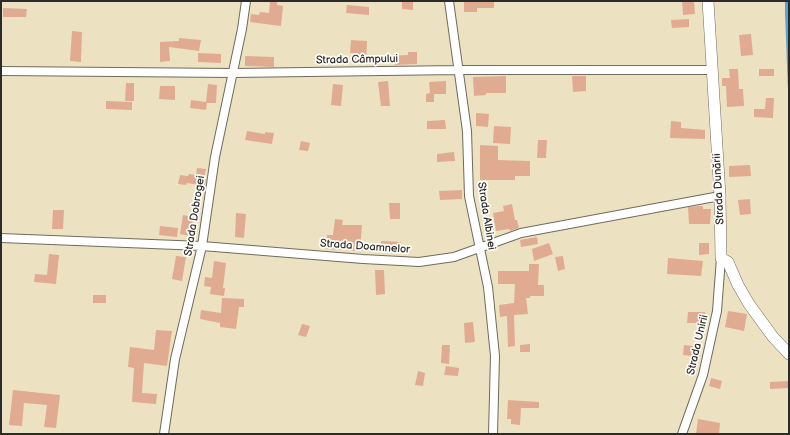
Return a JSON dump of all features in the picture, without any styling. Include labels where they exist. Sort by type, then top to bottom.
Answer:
[{"type":"main road","name":"Strada Dunării","points":[[708,1],[720,196],[721,258]]},
{"type":"main road","points":[[721,258],[728,262],[749,304],[773,337],[789,354]]},
{"type":"street","name":"Strada Dobrogei","points":[[164,434],[175,359],[202,246],[215,157],[242,29],[246,1]]},
{"type":"street","name":"Strada Albinei","points":[[449,1],[467,131],[469,196],[488,287],[495,356],[493,434]]},
{"type":"street","name":"Strada Câmpului","points":[[1,71],[233,73],[458,70],[713,70]]},
{"type":"street","name":"Strada Doamnelor","points":[[1,238],[202,246],[363,260],[419,262],[454,257],[521,233],[720,196]]},
{"type":"street","name":"Strada Unirii","points":[[682,434],[703,375],[717,311],[721,258]]},
{"type":"water","points":[[785,1],[789,1],[789,116],[785,13]]},
{"type":"building","points":[[270,1],[277,1],[277,5],[283,6],[281,26],[250,22],[251,14],[259,15],[260,12],[269,13]]},
{"type":"building","points":[[402,1],[413,1],[413,10],[402,9]]},
{"type":"building","points":[[464,1],[494,1],[494,8],[477,8],[477,12],[464,12]]},
{"type":"building","points":[[682,1],[694,1],[695,14],[683,15]]},
{"type":"building","points":[[347,5],[369,7],[369,15],[346,13]]},
{"type":"building","points":[[3,8],[27,9],[26,17],[3,17]]},
{"type":"building","points":[[689,19],[689,27],[672,28],[671,20]]},
{"type":"building","points":[[72,31],[82,32],[81,62],[70,61]]},
{"type":"building","points":[[751,34],[753,55],[741,56],[739,35]]},
{"type":"building","points":[[179,38],[201,40],[199,51],[169,47],[170,61],[160,62],[160,42],[179,41]]},
{"type":"building","points":[[351,40],[367,41],[366,62],[355,62],[355,53],[350,53]]},
{"type":"building","points":[[408,52],[417,52],[417,64],[395,65],[395,63],[380,63],[380,56],[408,55]]},
{"type":"building","points":[[198,53],[221,54],[221,63],[198,62]]},
{"type":"building","points":[[245,56],[274,57],[274,67],[245,66]]},
{"type":"building","points":[[729,69],[738,69],[739,89],[743,89],[744,106],[727,107],[726,86],[722,86],[722,78],[730,78]]},
{"type":"building","points":[[759,69],[774,69],[774,76],[759,76]]},
{"type":"building","points":[[506,76],[506,93],[486,93],[486,95],[474,96],[473,77]]},
{"type":"building","points":[[572,76],[586,76],[586,91],[573,92]]},
{"type":"building","points":[[388,81],[390,106],[381,106],[378,82]]},
{"type":"building","points":[[446,81],[446,94],[434,94],[434,102],[426,102],[426,94],[430,93],[429,82]]},
{"type":"building","points":[[126,83],[134,83],[134,101],[125,101]]},
{"type":"building","points":[[208,84],[217,85],[216,103],[207,103],[206,110],[190,108],[191,100],[206,102]]},
{"type":"building","points":[[333,84],[343,85],[341,106],[331,105]]},
{"type":"building","points":[[160,86],[175,86],[175,100],[159,99]]},
{"type":"building","points":[[766,98],[774,98],[773,118],[754,117],[754,109],[765,109]]},
{"type":"building","points":[[106,101],[132,102],[132,110],[106,109]]},
{"type":"building","points":[[476,113],[489,114],[488,127],[476,126]]},
{"type":"building","points":[[445,120],[446,129],[427,129],[427,121]]},
{"type":"building","points":[[671,121],[681,122],[681,128],[705,130],[705,139],[670,138]]},
{"type":"building","points":[[494,126],[511,127],[510,144],[493,143]]},
{"type":"building","points":[[247,131],[265,134],[265,132],[274,133],[272,144],[245,140]]},
{"type":"building","points":[[538,140],[547,140],[546,158],[537,158]]},
{"type":"building","points":[[301,141],[310,143],[308,151],[299,150]]},
{"type":"building","points":[[480,145],[498,146],[498,160],[530,161],[530,176],[515,176],[515,180],[480,180]]},
{"type":"building","points":[[454,152],[455,161],[437,162],[437,154]]},
{"type":"building","points":[[750,165],[751,176],[729,177],[729,166]]},
{"type":"building","points":[[197,168],[206,169],[204,179],[206,180],[205,186],[187,183],[186,185],[178,184],[180,175],[196,175]]},
{"type":"building","points":[[462,190],[462,199],[440,200],[439,191]]},
{"type":"building","points":[[750,199],[751,214],[740,215],[738,200]]},
{"type":"building","points":[[389,203],[400,203],[400,219],[390,219]]},
{"type":"building","points":[[512,204],[515,220],[517,220],[519,228],[510,231],[509,229],[496,231],[493,213],[504,211],[503,206]]},
{"type":"building","points":[[703,206],[703,209],[711,209],[710,224],[689,224],[688,207]]},
{"type":"building","points":[[53,210],[64,210],[63,229],[52,229]]},
{"type":"building","points":[[236,213],[246,214],[244,238],[235,237]]},
{"type":"building","points":[[183,215],[194,217],[190,236],[180,234]]},
{"type":"building","points":[[335,219],[343,220],[342,225],[362,225],[360,251],[326,249],[327,235],[333,235]]},
{"type":"building","points":[[160,226],[178,228],[177,237],[159,235]]},
{"type":"building","points":[[537,237],[538,244],[521,247],[520,240]]},
{"type":"building","points":[[381,241],[401,242],[400,253],[381,251]]},
{"type":"building","points":[[549,243],[553,254],[534,261],[532,249]]},
{"type":"building","points":[[699,243],[709,243],[709,254],[699,255]]},
{"type":"building","points":[[49,254],[59,255],[56,284],[34,282],[35,274],[47,275]]},
{"type":"building","points":[[176,256],[186,257],[182,281],[172,279]]},
{"type":"building","points":[[563,256],[565,269],[558,271],[555,257]]},
{"type":"building","points":[[668,258],[703,261],[701,276],[667,274]]},
{"type":"building","points":[[214,261],[226,263],[223,288],[225,288],[224,296],[210,294],[211,287],[204,286],[205,277],[212,278]]},
{"type":"building","points":[[529,264],[539,264],[538,285],[544,285],[544,296],[530,296],[530,298],[526,298],[528,314],[514,315],[515,346],[508,347],[507,316],[500,317],[499,305],[514,303],[515,284],[498,284],[498,271],[529,271]]},
{"type":"building","points":[[375,270],[384,270],[385,294],[376,295]]},
{"type":"building","points":[[93,295],[106,295],[106,303],[93,303]]},
{"type":"building","points":[[222,298],[244,299],[244,307],[239,307],[236,329],[220,327],[220,323],[200,319],[201,310],[221,313]]},
{"type":"building","points":[[728,311],[747,314],[744,331],[725,327]]},
{"type":"building","points":[[688,312],[705,312],[705,323],[687,323]]},
{"type":"building","points":[[473,322],[475,342],[465,343],[464,323]]},
{"type":"building","points":[[302,324],[310,326],[306,337],[298,335]]},
{"type":"building","points":[[156,330],[172,331],[167,366],[144,363],[142,393],[157,394],[156,404],[132,402],[134,368],[128,367],[130,347],[154,350]]},
{"type":"building","points":[[530,344],[530,352],[520,352],[520,345]]},
{"type":"building","points":[[442,345],[450,345],[449,364],[441,363]]},
{"type":"building","points":[[684,345],[701,347],[700,357],[683,355]]},
{"type":"building","points":[[446,366],[459,368],[458,376],[444,375]]},
{"type":"building","points":[[418,371],[425,373],[423,386],[415,385]]},
{"type":"building","points":[[711,378],[722,381],[720,389],[709,386]]},
{"type":"building","points":[[789,381],[789,388],[770,389],[770,382]]},
{"type":"building","points":[[13,390],[60,395],[56,428],[44,427],[47,405],[24,403],[22,426],[9,425]]},
{"type":"building","points":[[508,400],[539,402],[539,408],[521,408],[520,425],[511,424],[511,419],[507,419]]},
{"type":"building","points":[[698,419],[720,423],[719,434],[696,434]]}]
